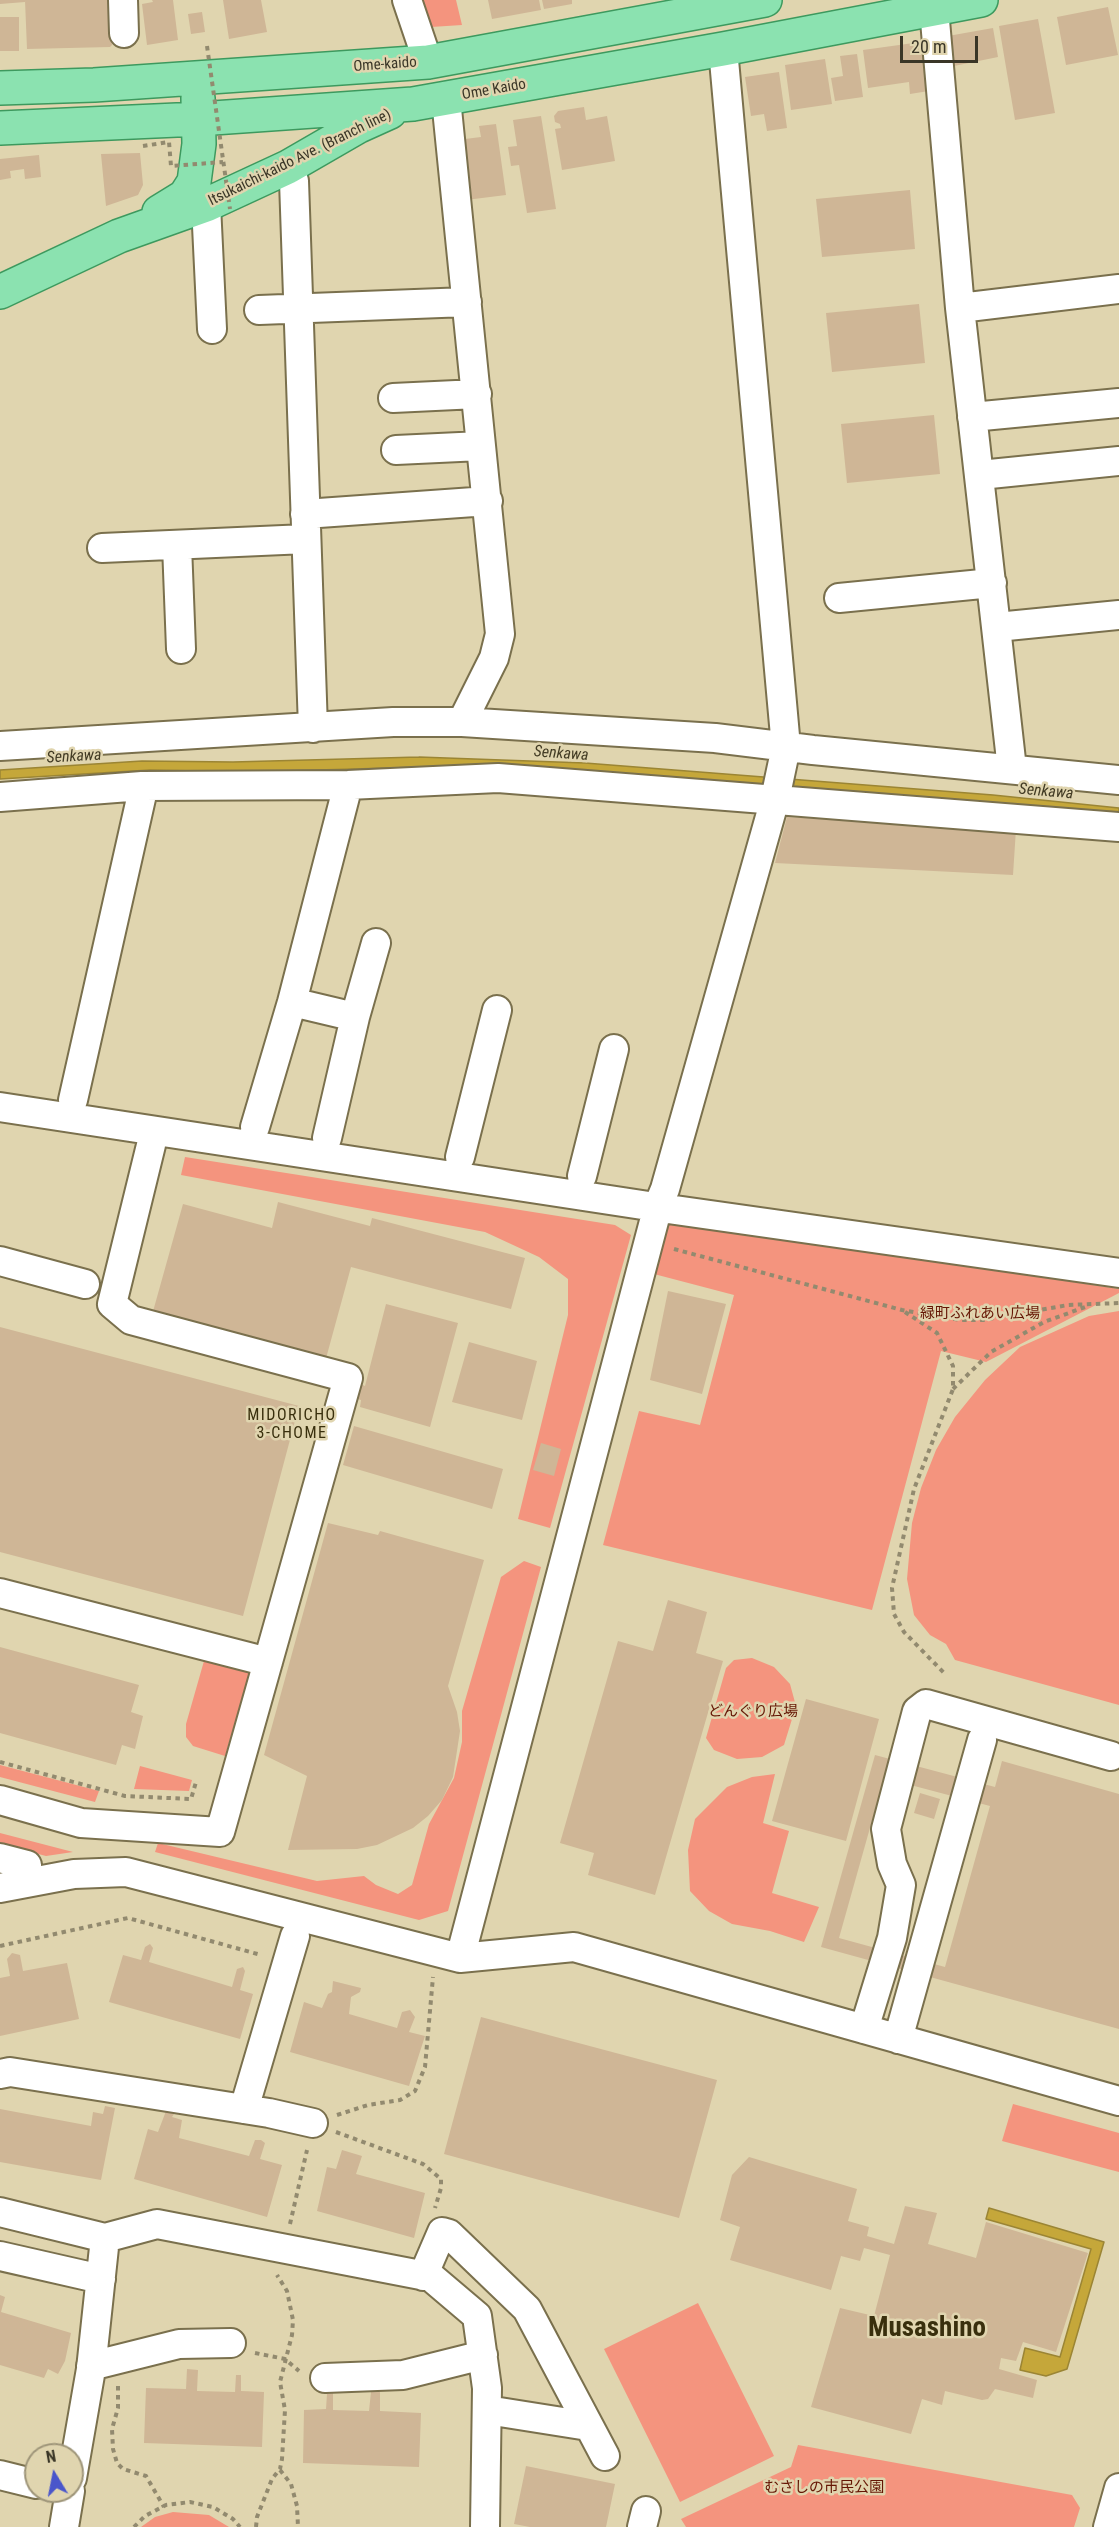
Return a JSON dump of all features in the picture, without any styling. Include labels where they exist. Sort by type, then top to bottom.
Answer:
[{"type":"main road","name":"Ome-kaido","points":[[0,88],[196,79],[428,62],[765,0]]},
{"type":"main road","name":"Ome Kaido","points":[[0,128],[199,119],[413,104],[981,0]]},
{"type":"main road","name":"Itsukaichi-kaido Ave. (Branch line)","points":[[0,292],[119,236],[185,196],[194,182],[198,166],[199,119],[196,79]]},
{"type":"main road","name":"Itsukaichi-kaido Ave. (Branch line)","points":[[119,236],[218,207],[359,126],[413,104]]},
{"type":"street","points":[[123,0],[124,33]]},
{"type":"street","points":[[407,0],[428,62]]},
{"type":"street","points":[[934,9],[960,308],[1012,769]]},
{"type":"street","points":[[460,1958],[658,1206],[669,1178],[777,788],[786,747],[723,49]]},
{"type":"street","points":[[446,99],[500,634],[494,658],[462,722]]},
{"type":"street","points":[[288,167],[294,181],[313,728]]},
{"type":"street","points":[[212,329],[218,207]]},
{"type":"street","points":[[960,308],[1119,289]]},
{"type":"street","points":[[259,310],[467,302]]},
{"type":"street","points":[[393,398],[477,394]]},
{"type":"street","points":[[972,417],[1119,403]]},
{"type":"street","points":[[396,450],[481,446]]},
{"type":"street","points":[[980,475],[1119,461]]},
{"type":"street","points":[[102,548],[177,545],[488,501]]},
{"type":"street","points":[[177,545],[181,649]]},
{"type":"street","points":[[839,598],[992,583]]},
{"type":"street","points":[[997,627],[1119,615]]},
{"type":"street","points":[[0,746],[393,722],[462,722],[703,737],[1119,780]]},
{"type":"street","points":[[0,798],[142,786],[348,785],[498,778],[777,788],[1119,827]]},
{"type":"street","points":[[255,1127],[292,1002],[348,785]]},
{"type":"street","points":[[73,1100],[142,786]]},
{"type":"street","points":[[327,1138],[355,1017],[376,943]]},
{"type":"street","points":[[292,1002],[355,1017]]},
{"type":"street","points":[[460,1157],[497,1010]]},
{"type":"street","points":[[582,1176],[614,1049]]},
{"type":"street","points":[[0,1107],[658,1206],[1119,1272]]},
{"type":"street","points":[[0,1800],[81,1823],[220,1832],[348,1378],[131,1320],[112,1304],[151,1145]]},
{"type":"street","points":[[0,1261],[86,1284]]},
{"type":"street","points":[[0,1593],[268,1662]]},
{"type":"street","points":[[864,2029],[892,1938],[901,1886],[892,1864],[886,1829],[917,1711],[926,1704],[1111,1756]]},
{"type":"street","points":[[898,2039],[982,1740]]},
{"type":"street","points":[[0,1858],[27,1865]]},
{"type":"street","points":[[0,1888],[74,1874],[126,1872],[460,1958],[574,1947],[1119,2101]]},
{"type":"street","points":[[244,2109],[291,1949]]},
{"type":"street","points":[[0,2074],[10,2072],[244,2109],[313,2123]]},
{"type":"street","points":[[0,2212],[105,2238],[157,2224],[278,2259],[431,2277],[477,2316],[487,2388],[485,2527]]},
{"type":"street","points":[[423,2276],[442,2232],[449,2234],[526,2309],[605,2456]]},
{"type":"street","points":[[81,2443],[102,2363],[101,2279],[105,2238]]},
{"type":"street","points":[[0,2256],[101,2279]]},
{"type":"street","points":[[102,2363],[179,2344],[226,2343]]},
{"type":"street","points":[[325,2378],[403,2375],[483,2355]]},
{"type":"street","points":[[487,2410],[588,2426]]},
{"type":"street","points":[[0,2475],[24,2481]]},
{"type":"street","points":[[1108,2527],[1119,2488]]},
{"type":"street","points":[[64,2527],[67,2503]]},
{"type":"path","points":[[207,46],[223,162],[218,207]]},
{"type":"path","points":[[143,146],[169,142],[171,166],[223,162]]},
{"type":"path","points":[[665,1246],[902,1310],[961,1320],[983,1320],[1068,1305],[1119,1303]]},
{"type":"path","points":[[953,1389],[991,1352],[1044,1322],[1092,1304]]},
{"type":"path","points":[[902,1310],[937,1333],[953,1366],[953,1389],[914,1489],[892,1588],[894,1614],[904,1632],[945,1674]]},
{"type":"path","points":[[0,1762],[125,1796],[191,1799],[196,1782]]},
{"type":"path","points":[[0,1946],[128,1918],[291,1949]]},
{"type":"path","points":[[313,2123],[368,2105],[400,2100],[414,2091],[425,2067],[434,1970]]},
{"type":"path","points":[[313,2123],[423,2164],[441,2179],[441,2188],[434,2211]]},
{"type":"path","points":[[256,2527],[257,2517],[272,2479],[280,2469],[285,2410],[280,2382],[292,2335],[293,2320],[278,2259],[313,2123]]},
{"type":"path","points":[[278,2259],[287,2291]]},
{"type":"path","points":[[226,2343],[233,2350],[285,2360],[312,2378],[325,2378]]},
{"type":"path","points":[[102,2363],[118,2382],[118,2408],[112,2429],[113,2449],[117,2463],[123,2469],[146,2476],[164,2506]]},
{"type":"path","points":[[280,2469],[291,2484],[297,2506],[298,2527]]},
{"type":"path","points":[[134,2527],[145,2516],[164,2506],[190,2502],[213,2507],[233,2519],[240,2527]]},
{"type":"green space","points":[[422,0],[456,0],[462,25],[431,27]]},
{"type":"green space","points":[[185,1157],[615,1225],[631,1235],[550,1528],[518,1519],[568,1315],[568,1279],[539,1257],[485,1232],[181,1175]]},
{"type":"green space","name":"緑町ふれあい広場","points":[[666,1220],[1119,1289],[1119,1293],[986,1362],[941,1351],[872,1610],[603,1545],[639,1411],[700,1425],[734,1295],[654,1274]]},
{"type":"green space","points":[[1119,1311],[1119,1705],[955,1660],[946,1644],[930,1635],[914,1615],[907,1579],[912,1523],[921,1488],[936,1450],[955,1417],[985,1380],[1020,1347],[1089,1316]]},
{"type":"green space","points":[[524,1561],[541,1567],[448,1911],[419,1920],[155,1852],[158,1843],[317,1881],[364,1876],[376,1885],[398,1894],[412,1885],[429,1824],[454,1778],[462,1742],[462,1711],[501,1577]]},
{"type":"green space","points":[[206,1654],[252,1666],[225,1756],[193,1746],[186,1737],[186,1724]]},
{"type":"green space","name":"どんぐり広場","points":[[752,1658],[774,1667],[790,1684],[796,1706],[784,1745],[762,1757],[737,1759],[714,1750],[706,1738],[726,1668],[734,1660]]},
{"type":"green space","points":[[0,1765],[99,1791],[95,1802],[0,1777]]},
{"type":"green space","points":[[140,1766],[192,1780],[189,1791],[134,1789]]},
{"type":"green space","points":[[775,1774],[763,1823],[789,1831],[772,1893],[819,1907],[804,1942],[770,1931],[732,1924],[709,1911],[690,1891],[688,1850],[695,1819],[727,1787],[752,1777]]},
{"type":"green space","points":[[0,1833],[73,1852],[46,1856],[0,1844]]},
{"type":"green space","points":[[1013,2104],[1119,2133],[1119,2172],[1002,2141]]},
{"type":"green space","points":[[698,2303],[774,2456],[680,2502],[604,2349]]},
{"type":"green space","name":"むさしの市民公園","points":[[798,2445],[1072,2495],[1080,2508],[1074,2527],[686,2527],[681,2519],[791,2467]]},
{"type":"green space","points":[[173,2512],[209,2515],[229,2527],[141,2527],[155,2517]]},
{"type":"shaded area","points":[[419,757],[585,763],[993,795],[1119,808],[1119,816],[580,771],[425,767],[246,772],[150,770],[0,779],[0,770],[142,761],[233,762]]},
{"type":"shaded area","points":[[989,2208],[1104,2242],[1067,2369],[1046,2376],[1020,2370],[1025,2348],[1060,2357],[1091,2249],[986,2219]]},
{"type":"building","points":[[0,0],[25,0],[25,2],[0,4]]},
{"type":"building","points":[[25,0],[110,0],[112,45],[110,47],[27,49]]},
{"type":"building","points":[[152,0],[173,0],[178,40],[147,45],[142,4],[153,2]]},
{"type":"building","points":[[223,0],[261,0],[267,32],[229,39]]},
{"type":"building","points":[[488,0],[539,0],[541,10],[492,19]]},
{"type":"building","points":[[542,0],[572,0],[572,4],[544,9]]},
{"type":"building","points":[[1108,7],[1118,55],[1066,65],[1057,17]]},
{"type":"building","points":[[202,12],[205,32],[191,34],[188,14]]},
{"type":"building","points":[[0,17],[19,17],[19,51],[0,51]]},
{"type":"building","points":[[1038,19],[1055,113],[1015,120],[999,26]]},
{"type":"building","points":[[993,28],[998,57],[954,66],[948,36]]},
{"type":"building","points":[[928,41],[935,90],[910,94],[909,82],[868,88],[863,50]]},
{"type":"building","points":[[857,54],[863,97],[835,101],[831,78],[843,76],[840,56]]},
{"type":"building","points":[[825,59],[832,104],[791,110],[785,65]]},
{"type":"building","points":[[779,72],[787,128],[767,131],[764,114],[751,116],[745,77]]},
{"type":"building","points":[[584,107],[586,120],[607,116],[615,161],[562,170],[555,129],[561,128],[560,124],[555,122],[554,116],[558,111]]},
{"type":"building","points":[[541,116],[556,209],[527,213],[519,165],[511,166],[508,147],[517,146],[513,120]]},
{"type":"building","points":[[496,124],[506,195],[466,200],[457,140],[481,137],[479,126]]},
{"type":"building","points":[[140,153],[143,185],[138,195],[106,206],[101,154]]},
{"type":"building","points":[[39,155],[41,177],[25,179],[24,169],[10,171],[11,178],[0,180],[0,159]]},
{"type":"building","points":[[910,190],[915,249],[822,257],[816,199]]},
{"type":"building","points":[[919,304],[925,363],[832,372],[826,313]]},
{"type":"building","points":[[934,415],[940,474],[847,483],[841,424]]},
{"type":"building","points":[[787,817],[1016,829],[1013,875],[775,863]]},
{"type":"building","points":[[278,1202],[370,1226],[372,1218],[525,1258],[511,1309],[351,1267],[325,1362],[152,1315],[183,1204],[272,1228]]},
{"type":"building","points":[[668,1291],[726,1304],[702,1394],[650,1380]]},
{"type":"building","points":[[386,1304],[458,1323],[430,1427],[360,1407],[361,1400],[354,1398],[358,1383],[365,1386]]},
{"type":"building","points":[[0,1327],[299,1406],[243,1616],[0,1552]]},
{"type":"building","points":[[469,1342],[537,1361],[522,1420],[452,1402]]},
{"type":"building","points":[[354,1426],[503,1469],[492,1509],[343,1465]]},
{"type":"building","points":[[541,1443],[561,1449],[554,1476],[533,1470]]},
{"type":"building","points":[[328,1523],[378,1535],[380,1531],[484,1560],[448,1686],[457,1712],[460,1731],[453,1777],[442,1800],[413,1828],[377,1845],[357,1849],[288,1850],[307,1776],[264,1755]]},
{"type":"building","points":[[668,1600],[707,1612],[696,1653],[723,1661],[655,1895],[588,1875],[594,1853],[560,1843],[618,1641],[653,1651]]},
{"type":"building","points":[[0,1647],[139,1685],[131,1712],[143,1716],[135,1749],[122,1745],[116,1765],[0,1733]]},
{"type":"building","points":[[806,1699],[879,1719],[846,1841],[772,1821]]},
{"type":"building","points":[[875,1755],[995,1787],[1002,1761],[1119,1794],[1119,2029],[821,1947]],"holes":[[[884,1778],[990,1806],[945,1967],[839,1938]]]},
{"type":"building","points":[[920,1793],[940,1799],[934,1819],[914,1813]]},
{"type":"building","points":[[150,1944],[153,1948],[149,1962],[232,1987],[237,1969],[243,1967],[245,1971],[240,1990],[253,1994],[240,2039],[109,2002],[123,1955],[141,1960],[145,1947]]},
{"type":"building","points":[[12,1953],[20,1955],[23,1971],[67,1963],[79,2019],[0,2036],[0,1978],[10,1976],[7,1959]]},
{"type":"building","points":[[333,1981],[361,1988],[360,1992],[351,1997],[349,2014],[397,2028],[402,2012],[410,2010],[415,2017],[409,2032],[425,2036],[409,2086],[290,2052],[304,2002],[322,2008],[328,1994],[332,1992]]},
{"type":"building","points":[[481,2017],[717,2080],[679,2218],[444,2154]]},
{"type":"building","points":[[105,2106],[115,2108],[101,2180],[0,2162],[0,2109],[91,2126],[93,2112],[103,2114]]},
{"type":"building","points":[[166,2111],[174,2114],[172,2117],[182,2120],[179,2138],[249,2156],[255,2140],[265,2143],[260,2159],[282,2165],[267,2217],[134,2179],[148,2129],[158,2132]]},
{"type":"building","points":[[342,2150],[362,2156],[356,2174],[425,2193],[414,2238],[317,2211],[327,2167],[336,2169]]},
{"type":"building","points":[[749,2157],[857,2189],[848,2221],[869,2227],[867,2236],[894,2244],[905,2206],[937,2213],[928,2244],[976,2258],[986,2222],[1088,2253],[1056,2352],[1023,2342],[1016,2361],[1001,2358],[999,2369],[1037,2380],[1033,2398],[995,2389],[988,2399],[982,2400],[945,2391],[942,2405],[922,2399],[911,2434],[811,2407],[840,2308],[874,2316],[890,2255],[864,2248],[860,2261],[841,2256],[831,2290],[730,2260],[740,2227],[720,2220],[732,2175]]},
{"type":"building","points":[[0,2295],[5,2297],[1,2312],[71,2333],[65,2361],[58,2374],[48,2369],[44,2378],[0,2365]]},
{"type":"building","points":[[187,2369],[198,2370],[197,2391],[235,2392],[236,2375],[241,2375],[241,2391],[264,2392],[262,2447],[144,2443],[146,2388],[186,2389]]},
{"type":"building","points":[[371,2392],[380,2392],[380,2411],[421,2413],[419,2467],[303,2463],[304,2410],[326,2409],[327,2394],[333,2393],[333,2410],[369,2411]]},
{"type":"building","points":[[526,2466],[615,2484],[606,2527],[530,2527],[514,2524]]},
{"type":"district","name":"MIDORICHO 3-CHOME","points":[[292,1425]]},
{"type":"district","name":"Musashino","points":[[927,2329]]},
{"type":"water label","name":"Senkawa","points":[[561,754]]},
{"type":"water label","name":"Senkawa","points":[[74,757]]},
{"type":"water label","name":"Senkawa","points":[[1046,792]]}]
